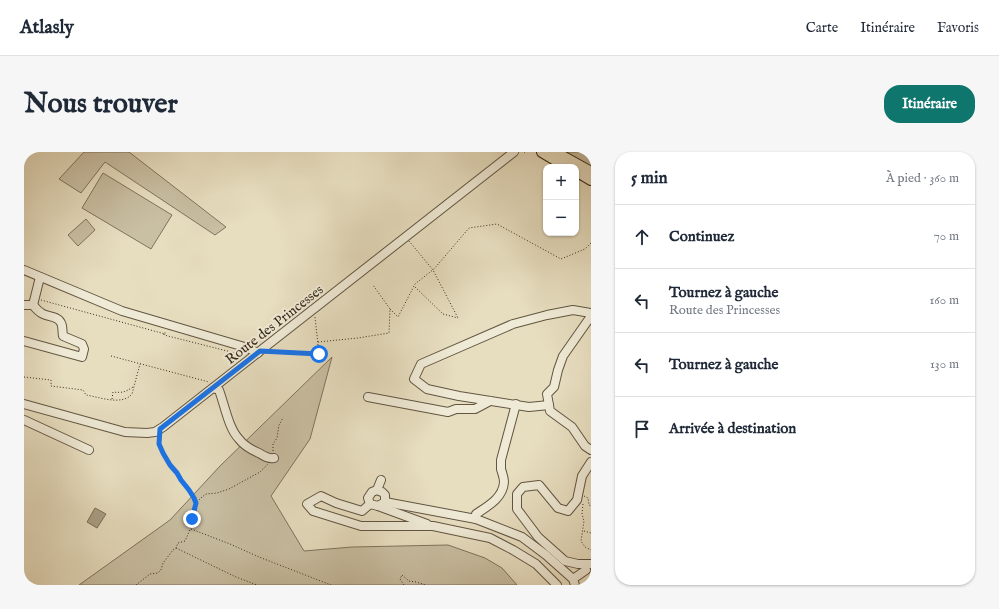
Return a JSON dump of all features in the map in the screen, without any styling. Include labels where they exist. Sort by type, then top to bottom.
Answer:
[{"type":"main road","points":[[542,152],[563,164]]},
{"type":"main road","points":[[556,152],[591,172]]},
{"type":"main road","points":[[579,173],[591,180]]},
{"type":"street","name":"Route des Princesses","points":[[24,404],[125,432],[155,432],[514,152]]},
{"type":"street","points":[[24,270],[122,311],[248,348],[258,353]]},
{"type":"street","points":[[24,341],[82,357],[84,349],[82,344],[63,336],[62,325],[60,322],[54,317],[41,313],[34,302],[40,277]]},
{"type":"street","points":[[24,305],[34,302]]},
{"type":"street","points":[[549,405],[529,407],[459,396],[427,389],[414,379],[421,364],[513,324],[573,310],[591,313]]},
{"type":"street","points":[[591,316],[563,356],[554,387],[547,394],[550,411],[572,427],[585,446],[591,450]]},
{"type":"street","points":[[214,386],[219,390],[226,414],[237,438],[244,445],[256,452],[268,458],[274,458]]},
{"type":"street","points":[[368,397],[448,412],[456,409],[475,409],[490,401]]},
{"type":"street","points":[[476,519],[476,514],[491,504],[498,497],[502,489],[504,476],[501,468],[501,460],[516,404]]},
{"type":"street","points":[[24,420],[90,450]]},
{"type":"street","points":[[378,504],[476,519],[522,538],[546,555],[574,582],[589,567],[565,561],[538,537],[517,509],[517,494],[523,488],[539,485],[558,508],[568,511],[577,500],[582,476],[591,462]]},
{"type":"street","points":[[380,480],[377,490],[372,492],[368,498],[378,504],[433,526],[490,538],[536,564],[557,585]]},
{"type":"street","points":[[377,490],[385,495],[378,504],[362,511],[336,503],[321,496],[307,504],[313,512],[361,526],[433,526]]},
{"type":"path","points":[[373,285],[390,309],[398,317],[415,284],[433,270],[469,228],[497,224],[561,259],[585,248],[591,243]]},
{"type":"path","points":[[406,237],[433,270],[458,318],[443,314],[414,286]]},
{"type":"path","points":[[34,302],[164,334],[242,356],[258,353],[319,354],[314,309]]},
{"type":"path","points":[[318,342],[389,333],[390,309]]},
{"type":"path","points":[[164,334],[168,324]]},
{"type":"path","points":[[111,356],[214,386]]},
{"type":"path","points":[[24,377],[51,380],[51,386],[83,390],[86,395],[118,400],[130,396],[140,364]]},
{"type":"path","points":[[112,400],[113,392],[122,393],[134,387]]},
{"type":"path","points":[[136,585],[150,574],[158,573],[161,570],[163,563],[178,544],[185,541],[191,529],[196,503],[202,497],[206,494],[217,493],[234,487],[260,472],[271,462],[274,458],[272,448],[273,444],[277,438],[279,425],[282,418]]},
{"type":"path","points":[[160,429],[159,444],[163,453],[189,490],[196,503]]},
{"type":"path","points":[[579,493],[588,498],[589,505],[591,506]]},
{"type":"path","points":[[583,503],[582,514],[585,525],[581,541],[585,547],[591,550]]},
{"type":"path","points":[[191,529],[331,585]]},
{"type":"path","points":[[583,530],[591,533]]},
{"type":"path","points":[[176,548],[236,577],[257,585]]},
{"type":"path","points":[[404,585],[400,579],[402,575],[409,581],[426,585]]},
{"type":"shaded area","points":[[84,152],[129,152],[226,227],[215,235],[105,162],[81,193],[59,179]]},
{"type":"shaded area","points":[[557,152],[591,152],[591,170]]},
{"type":"shaded area","points":[[103,173],[172,215],[151,249],[82,208]]},
{"type":"shaded area","points":[[86,219],[95,230],[78,246],[68,235]]},
{"type":"shaded area","points":[[332,357],[310,439],[271,496],[304,551],[352,547],[448,545],[485,558],[502,568],[517,585],[79,585],[170,520],[220,466]]},
{"type":"shaded area","points":[[95,508],[106,514],[97,528],[87,522]]},
{"type":"route","points":[[192,519],[194,506],[196,503],[189,490],[163,453],[159,444],[160,429],[260,351],[319,354]]}]
